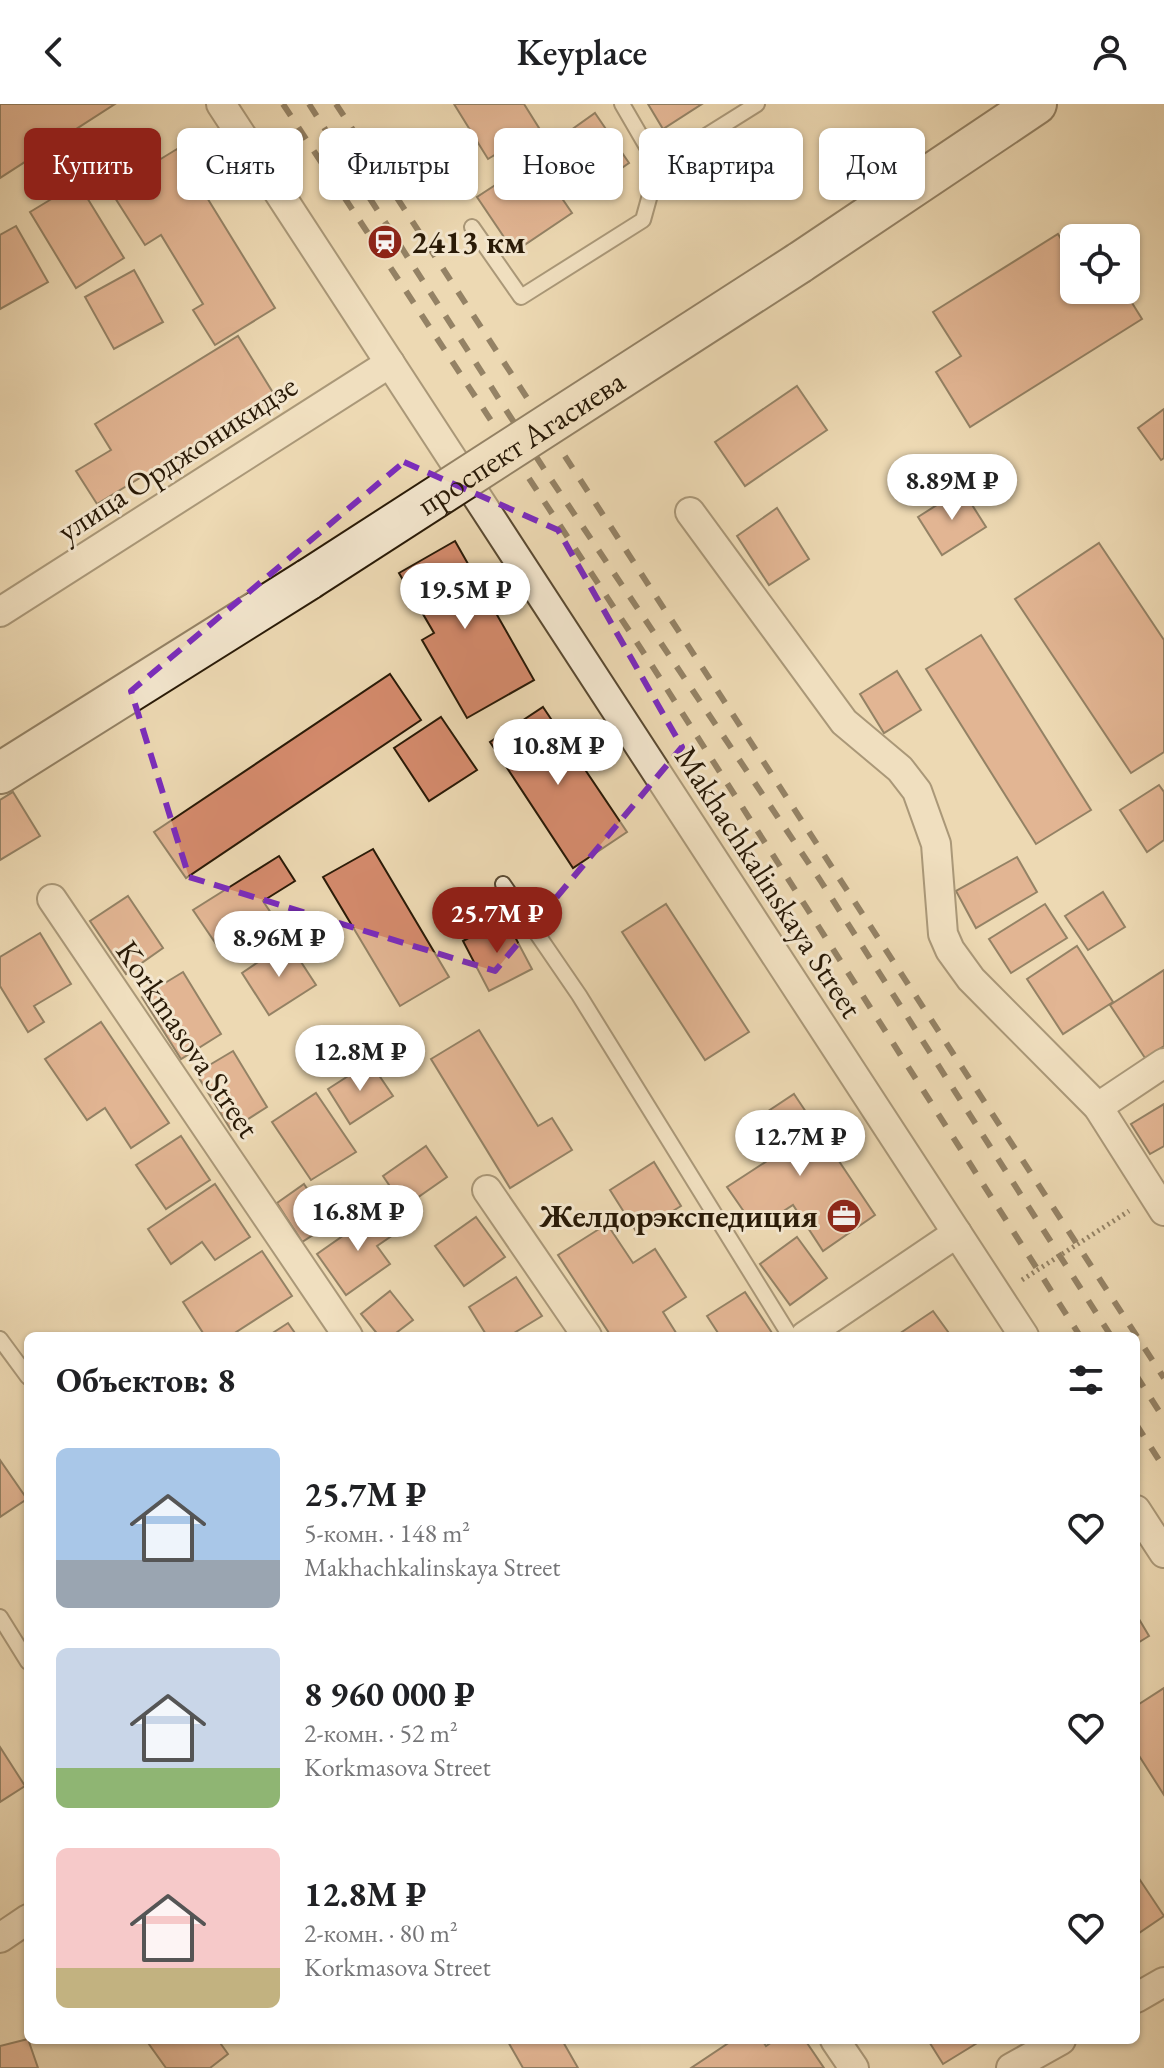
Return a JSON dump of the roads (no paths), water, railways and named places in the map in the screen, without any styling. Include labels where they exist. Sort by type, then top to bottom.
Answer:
[{"type":"main road","name":"проспект Агасиева","points":[[0,773],[309,579],[799,263],[1036,104]]},
{"type":"street","name":"Makhachkalinskaya Street","points":[[221,104],[1021,1332]]},
{"type":"street","name":"улица Орджоникидзе","points":[[0,612],[390,363]]},
{"type":"street","points":[[690,512],[844,722],[900,769],[917,791],[936,844],[943,934],[950,950],[971,979],[1098,1107],[1159,1202]]},
{"type":"street","name":"Korkmasova Street","points":[[52,899],[345,1332]]},
{"type":"street","points":[[1098,1107],[1164,1063]]},
{"type":"street","points":[[487,1190],[584,1332]]},
{"type":"street","points":[[811,1332],[957,1233]]},
{"type":"street","points":[[1140,1516],[1164,1553]]},
{"type":"street","points":[[0,1938],[24,1922]]},
{"type":"street","points":[[1140,1996],[1164,1982]]},
{"type":"street","points":[[838,2044],[854,2068]]},
{"type":"street","points":[[1011,2068],[1054,2044]]},
{"type":"lane","points":[[622,104],[639,133]]},
{"type":"lane","points":[[719,128],[757,104]]},
{"type":"lane","points":[[472,227],[521,297],[643,220],[649,200]]},
{"type":"lane","points":[[503,884],[579,995],[788,1332]]},
{"type":"lane","points":[[0,1339],[24,1372]]},
{"type":"lane","points":[[0,1617],[24,1656]]},
{"type":"railway","points":[[283,104],[649,661],[1077,1332]]},
{"type":"railway","points":[[309,104],[546,472],[820,880],[1108,1332]]},
{"type":"railway","points":[[336,104],[1134,1332]]},
{"type":"railway","points":[[1140,1341],[1164,1378]]},
{"type":"railway","points":[[1140,1381],[1164,1419]]},
{"type":"railway","points":[[1140,1430],[1164,1468]]},
{"type":"place","name":"2413 км","points":[[385,242]]},
{"type":"place","name":"Желдорэкспедиция","points":[[844,1216]]}]
